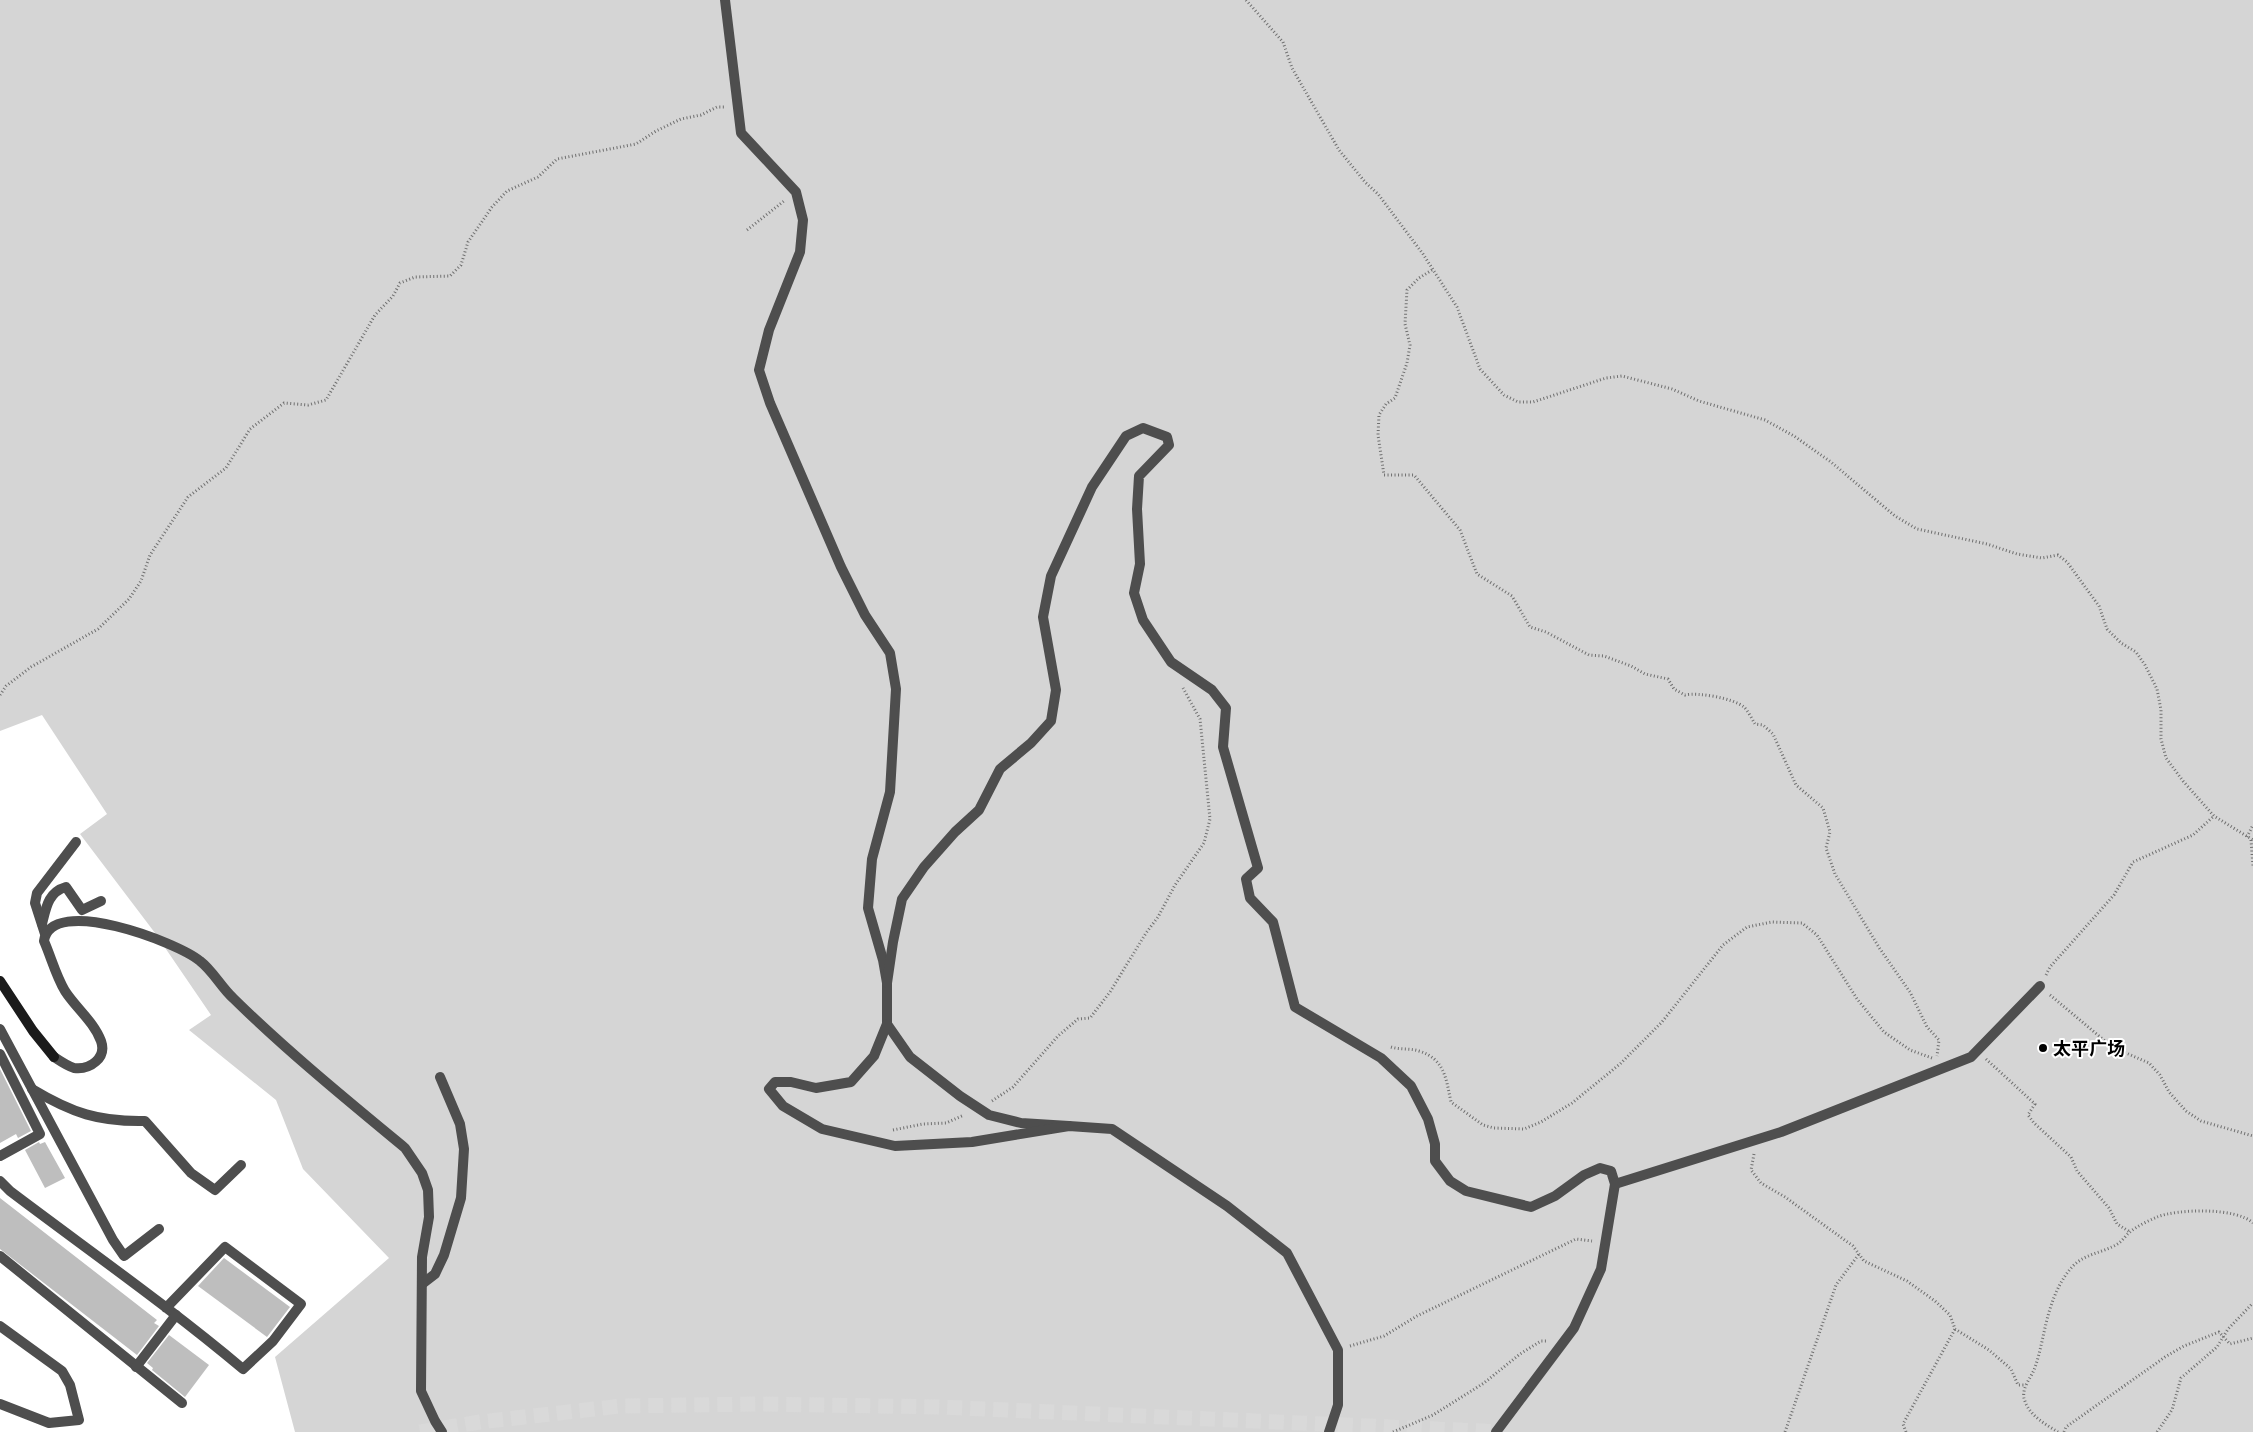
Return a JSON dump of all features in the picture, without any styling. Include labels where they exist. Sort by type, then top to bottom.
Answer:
[{"type":"street","points":[[725,1],[741,133],[796,192],[802,220],[800,252],[769,330],[759,370],[770,403],[841,567],[865,615],[890,653],[896,689],[890,792],[872,859],[868,908],[888,983]]},
{"type":"street","points":[[1069,1126],[972,1142],[895,1146],[822,1129],[783,1106],[770,1089],[775,1082],[791,1082],[816,1088],[851,1082],[874,1056],[887,1024],[892,942],[902,899],[924,867],[955,832],[979,810],[1000,768],[1031,743],[1052,721],[1056,690],[1043,617],[1052,576],[1092,487],[1126,436],[1142,428],[1167,437],[1169,445],[1139,476],[1137,509],[1140,564],[1134,593],[1143,620],[1171,662],[1212,690],[1226,708],[1223,747],[1258,868],[1246,879],[1250,898],[1273,922],[1295,1007],[1381,1058],[1411,1086],[1428,1119],[1435,1144],[1435,1161],[1450,1181],[1466,1191],[1531,1208],[1555,1196],[1584,1175],[1600,1168],[1611,1171],[1615,1184],[1601,1269],[1574,1328],[1496,1432]]},
{"type":"street","points":[[44,930],[35,903],[37,893],[76,842]]},
{"type":"street","points":[[0,981],[33,1031],[54,1057],[72,1067],[89,1067],[97,1061],[102,1052],[102,1042],[64,990],[44,941],[44,930],[51,896],[59,889],[66,887],[82,910],[101,901]]},
{"type":"street","points":[[44,930],[57,923],[87,921],[150,938],[189,954],[201,962],[232,997],[405,1148],[422,1173],[428,1190],[429,1217],[422,1257],[421,1391],[434,1421],[442,1432]]},
{"type":"street","points":[[1615,1184],[1781,1132],[1971,1057],[2040,986]]},
{"type":"street","points":[[887,1024],[910,1057],[980,1110],[989,1115],[1021,1123],[1112,1128],[1227,1206],[1288,1253],[1338,1350],[1338,1405],[1329,1432]]},
{"type":"street","points":[[0,1029],[113,1240],[124,1256],[159,1229]]},
{"type":"street","points":[[0,1054],[40,1134],[0,1156]]},
{"type":"street","points":[[422,1284],[435,1274],[444,1255],[461,1198],[464,1149],[460,1124],[440,1077]]},
{"type":"street","points":[[31,1088],[61,1106],[83,1115],[116,1122],[145,1121],[191,1173],[215,1190],[240,1165]]},
{"type":"street","points":[[0,1181],[10,1191],[166,1308],[176,1315],[242,1369],[273,1341],[301,1304],[225,1247],[166,1308]]},
{"type":"street","points":[[0,1256],[182,1403]]},
{"type":"street","points":[[136,1366],[176,1315]]},
{"type":"street","points":[[0,1326],[62,1371],[70,1385],[80,1420],[49,1423],[0,1404]]},
{"type":"path","points":[[1246,0],[1283,42],[1292,68],[1339,150],[1365,182],[1384,200],[1457,307],[1480,369],[1491,384],[1504,395],[1518,402],[1540,400],[1606,378],[1622,376],[1672,389],[1699,401],[1765,420],[1794,436],[1831,462],[1895,516],[1916,529],[1987,544],[2017,554],[2042,558],[2058,555],[2067,562],[2099,606],[2107,629],[2121,643],[2136,652],[2145,665],[2157,689],[2161,710],[2161,739],[2166,758],[2188,787],[2214,816],[2252,840],[2253,866]]},
{"type":"path","points":[[0,695],[6,686],[31,667],[98,630],[130,599],[140,581],[150,555],[188,497],[226,468],[250,429],[284,403],[308,405],[326,400],[375,315],[393,296],[400,283],[415,277],[450,276],[461,265],[468,242],[478,226],[492,206],[507,191],[538,177],[557,159],[636,144],[656,131],[681,119],[701,115],[717,107],[738,107]]},
{"type":"path","points":[[748,230],[796,192]]},
{"type":"path","points":[[1432,270],[1418,278],[1407,290],[1405,324],[1410,344],[1407,363],[1395,398],[1386,404],[1379,415],[1378,435],[1384,475],[1414,475],[1460,530],[1477,574],[1512,596],[1530,627],[1546,632],[1589,655],[1604,656],[1631,666],[1645,674],[1668,679],[1674,689],[1685,695],[1693,693],[1719,698],[1744,707],[1755,724],[1763,725],[1773,734],[1796,785],[1823,808],[1830,832],[1826,848],[1835,874],[1880,949],[1910,992],[1927,1026],[1939,1040],[1939,1052],[1936,1060]]},
{"type":"path","points":[[866,1139],[916,1125],[946,1122],[980,1110],[1013,1087],[1058,1036],[1078,1019],[1090,1018],[1100,1006],[1158,917],[1175,885],[1204,843],[1210,819],[1200,719],[1171,662]]},
{"type":"path","points":[[2214,816],[2193,835],[2133,862],[2114,895],[2050,967],[2040,986],[2105,1041],[2119,1050],[2149,1063],[2160,1075],[2169,1092],[2186,1111],[2201,1120],[2253,1136]]},
{"type":"path","points":[[2247,837],[2253,825]]},
{"type":"path","points":[[1388,1046],[1418,1051],[1436,1060],[1444,1068],[1451,1102],[1483,1125],[1524,1129],[1541,1122],[1572,1103],[1620,1064],[1662,1022],[1723,945],[1747,928],[1772,922],[1802,924],[1817,935],[1857,999],[1884,1032],[1910,1050],[1949,1066]]},
{"type":"path","points":[[1977,1050],[2035,1104],[2028,1115],[2070,1157],[2076,1171],[2109,1208],[2117,1224],[2130,1232]]},
{"type":"path","points":[[1756,1140],[1751,1170],[1761,1182],[1853,1246],[1864,1261],[1906,1281],[1935,1301],[1950,1315],[1955,1329],[1989,1350],[2011,1369],[2018,1385],[2026,1385]]},
{"type":"path","points":[[2058,1432],[2042,1422],[2029,1410],[2024,1396],[2026,1385],[2034,1370],[2052,1304],[2065,1276],[2084,1256],[2120,1243],[2130,1232],[2158,1216],[2184,1212],[2214,1212],[2251,1218],[2253,1223]]},
{"type":"path","points":[[1338,1350],[1384,1336],[1417,1316],[1576,1239],[1605,1243]]},
{"type":"path","points":[[1785,1432],[1836,1285],[1859,1254]]},
{"type":"path","points":[[2156,1432],[2172,1410],[2181,1378],[2217,1347],[2223,1337],[2253,1303]]},
{"type":"path","points":[[1906,1432],[1903,1424],[1955,1329]]},
{"type":"path","points":[[2064,1432],[2066,1427],[2165,1357],[2184,1346],[2219,1332],[2230,1344],[2253,1338]]},
{"type":"path","points":[[1393,1432],[1433,1416],[1484,1383],[1520,1354],[1540,1341],[1564,1340]]},
{"type":"shaded area","points":[[0,0],[2253,0],[2253,1432],[295,1432],[275,1357],[389,1258],[303,1169],[276,1100],[189,1030],[211,1015],[155,933],[80,834],[107,814],[42,715],[0,731]]},
{"type":"building","points":[[0,1069],[31,1131],[18,1138],[16,1134],[0,1143]]},
{"type":"building","points":[[39,1142],[40,1144],[45,1142],[65,1178],[45,1188],[25,1150]]},
{"type":"building","points":[[0,1198],[157,1320],[154,1323],[159,1326],[137,1355],[0,1249]]},
{"type":"building","points":[[224,1258],[290,1307],[267,1337],[198,1286]]},
{"type":"building","points":[[169,1335],[209,1365],[185,1397],[152,1370],[153,1368],[147,1363]]},
{"type":"tunnel","points":[[420,1432],[480,1422],[621,1406],[760,1404],[939,1407],[1503,1432]]},
{"type":"place","name":"太平广场","points":[[2043,1048]]}]
